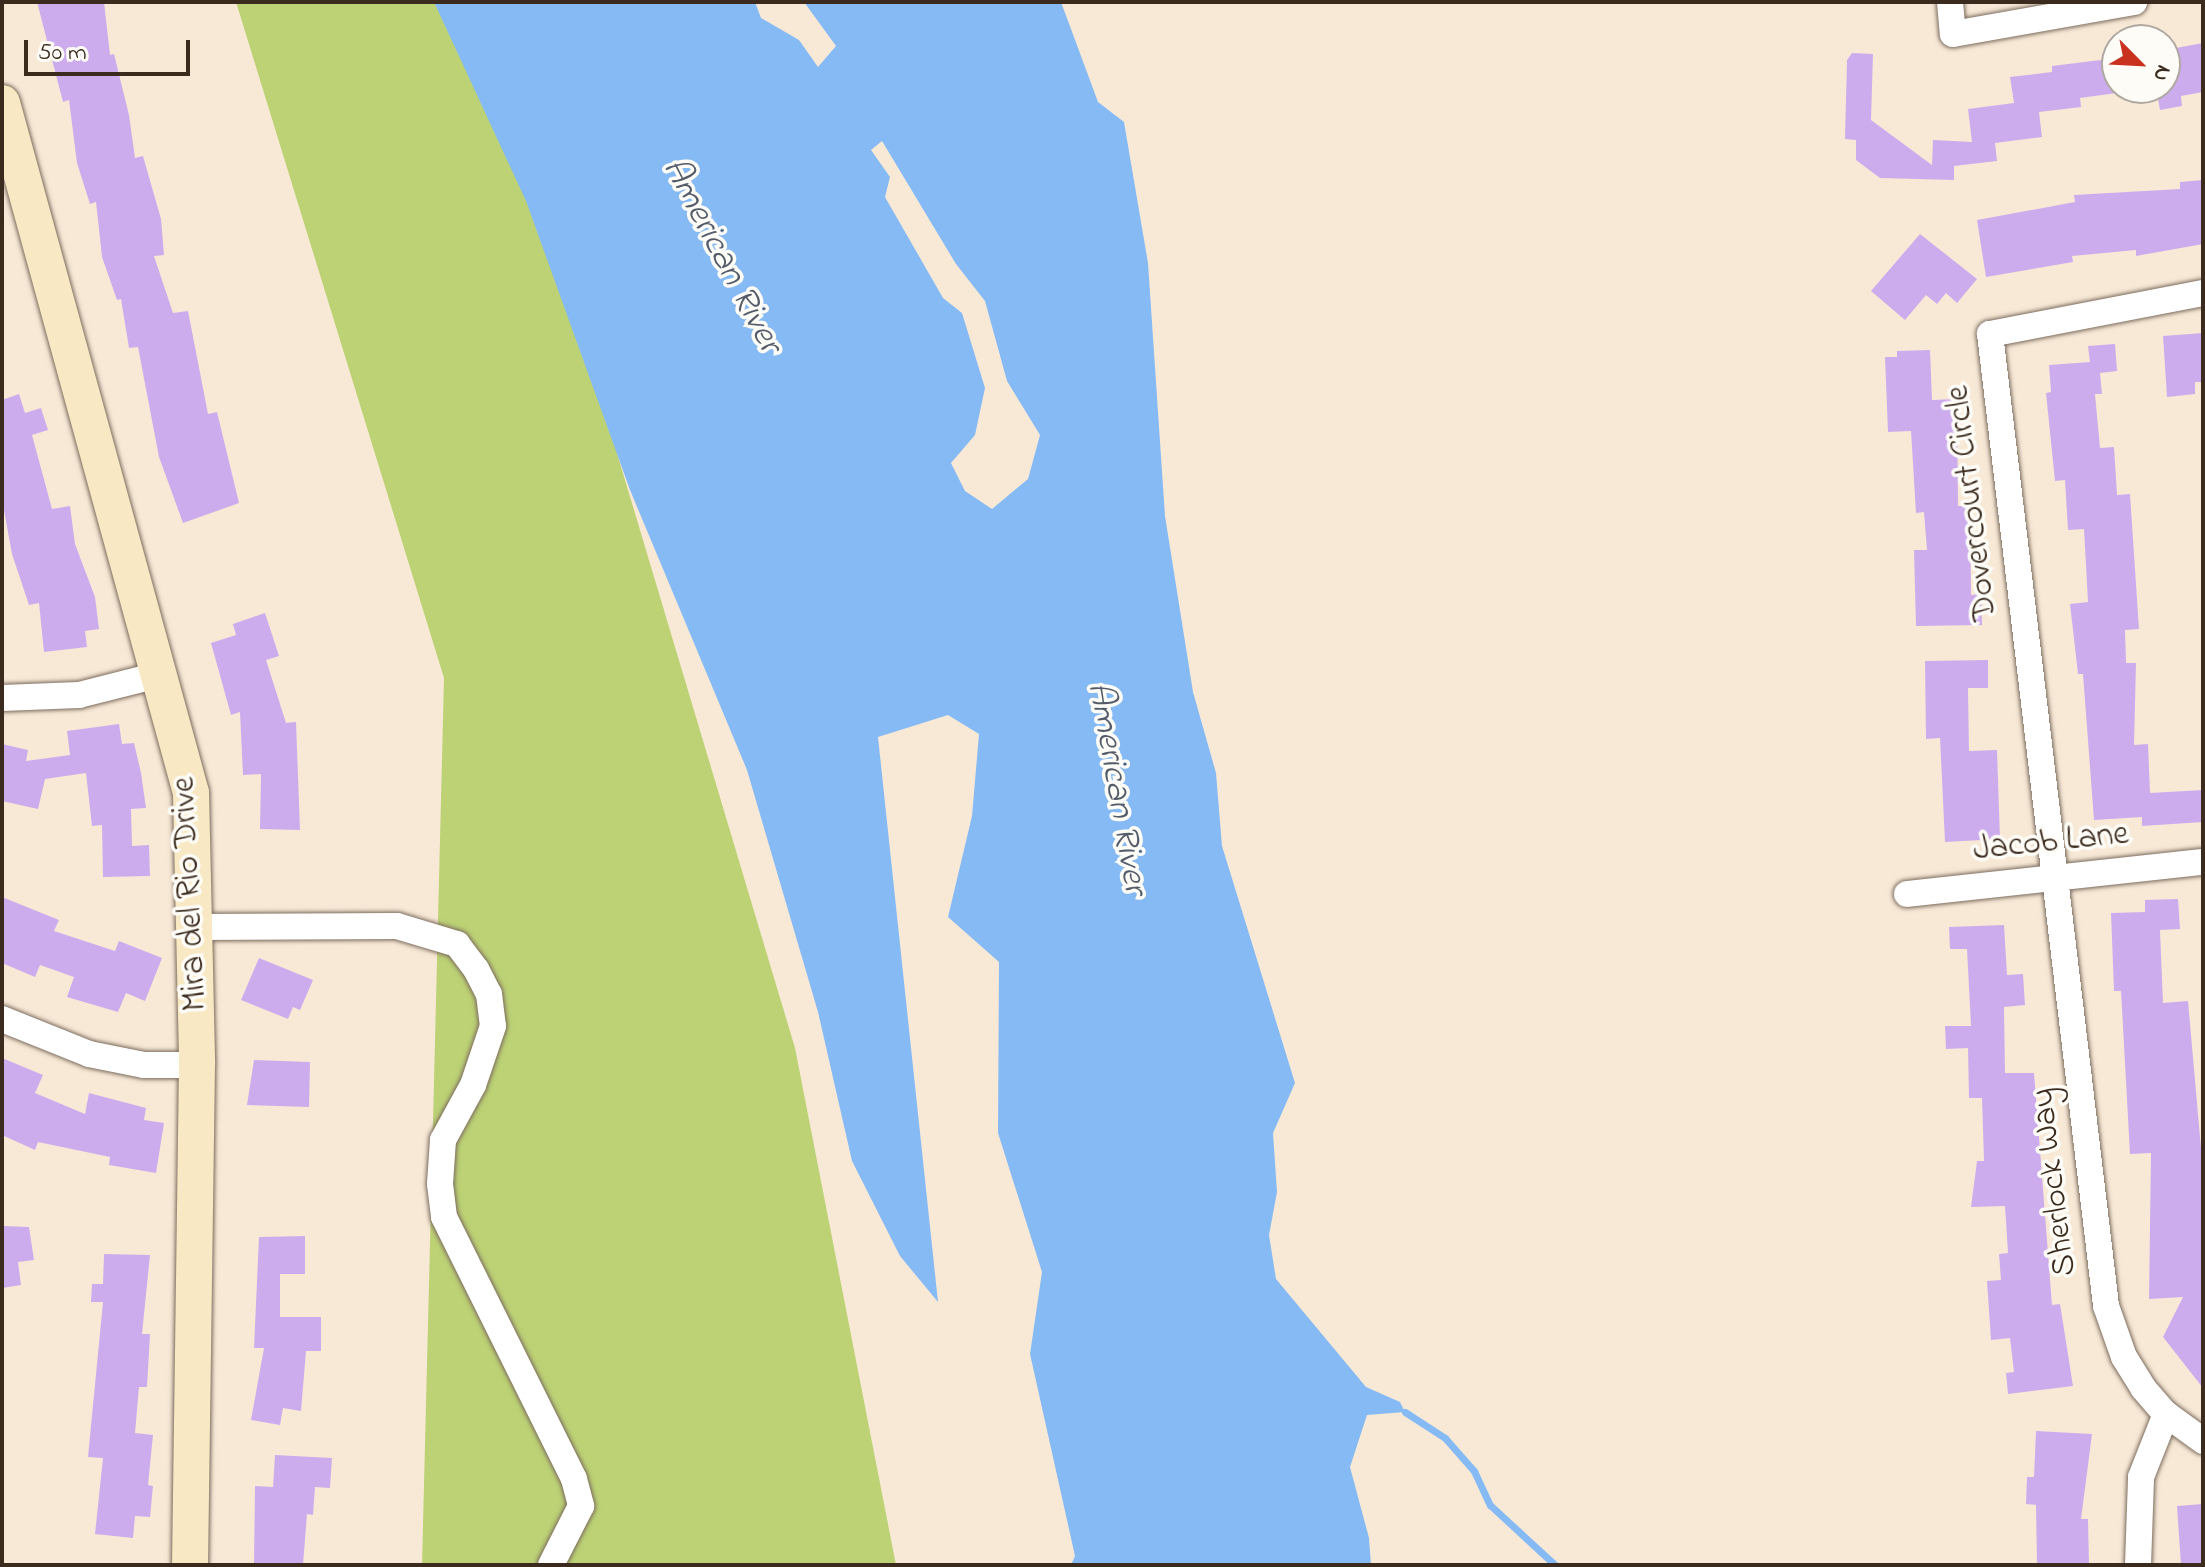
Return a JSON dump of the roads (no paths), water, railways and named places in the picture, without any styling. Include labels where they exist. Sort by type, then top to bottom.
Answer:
[{"type":"street","points":[[1950,2],[1953,34],[2134,2]]},
{"type":"street","name":"Mira del Rio Drive","points":[[2,103],[162,674],[191,793],[197,927],[197,1065],[190,1565]]},
{"type":"street","name":"Dovercourt Circle","points":[[2054,879],[1990,334],[2203,293]]},
{"type":"street","points":[[2,698],[79,695],[162,674]]},
{"type":"street","name":"Jacob Lane","points":[[1907,894],[2203,862]]},
{"type":"street","name":"Sherlock Way","points":[[2054,879],[2106,1306],[2124,1357],[2166,1414],[2203,1441]]},
{"type":"street","points":[[197,927],[397,926],[457,944],[476,969],[489,994],[493,1026],[482,1065],[443,1140],[440,1184],[444,1217],[574,1479],[581,1506],[551,1565]]},
{"type":"street","points":[[2,1019],[89,1054],[144,1065],[197,1065]]},
{"type":"street","points":[[2138,1565],[2141,1477],[2166,1414]]},
{"type":"water","name":"American River","points":[[434,2],[755,2],[761,18],[799,40],[818,67],[836,46],[804,2],[1061,2],[1098,102],[1124,122],[1148,263],[1165,516],[1193,692],[1216,773],[1222,846],[1295,1083],[1273,1133],[1277,1192],[1269,1235],[1276,1279],[1366,1387],[1400,1402],[1405,1412],[1367,1415],[1350,1467],[1369,1538],[1371,1565],[1071,1565],[1075,1556],[1030,1354],[1042,1272],[998,1133],[999,962],[948,917],[972,816],[979,734],[948,715],[878,737],[938,1302],[900,1256],[852,1161],[818,1012],[747,770],[630,490],[526,201]],"holes":[[[882,141],[956,264],[985,301],[1007,381],[1040,435],[1028,479],[992,509],[965,491],[951,463],[975,435],[985,388],[962,313],[943,298],[885,197],[890,177],[871,150]]]},
{"type":"waterway","points":[[1405,1412],[1445,1438],[1474,1471],[1490,1505],[1555,1565]]}]
